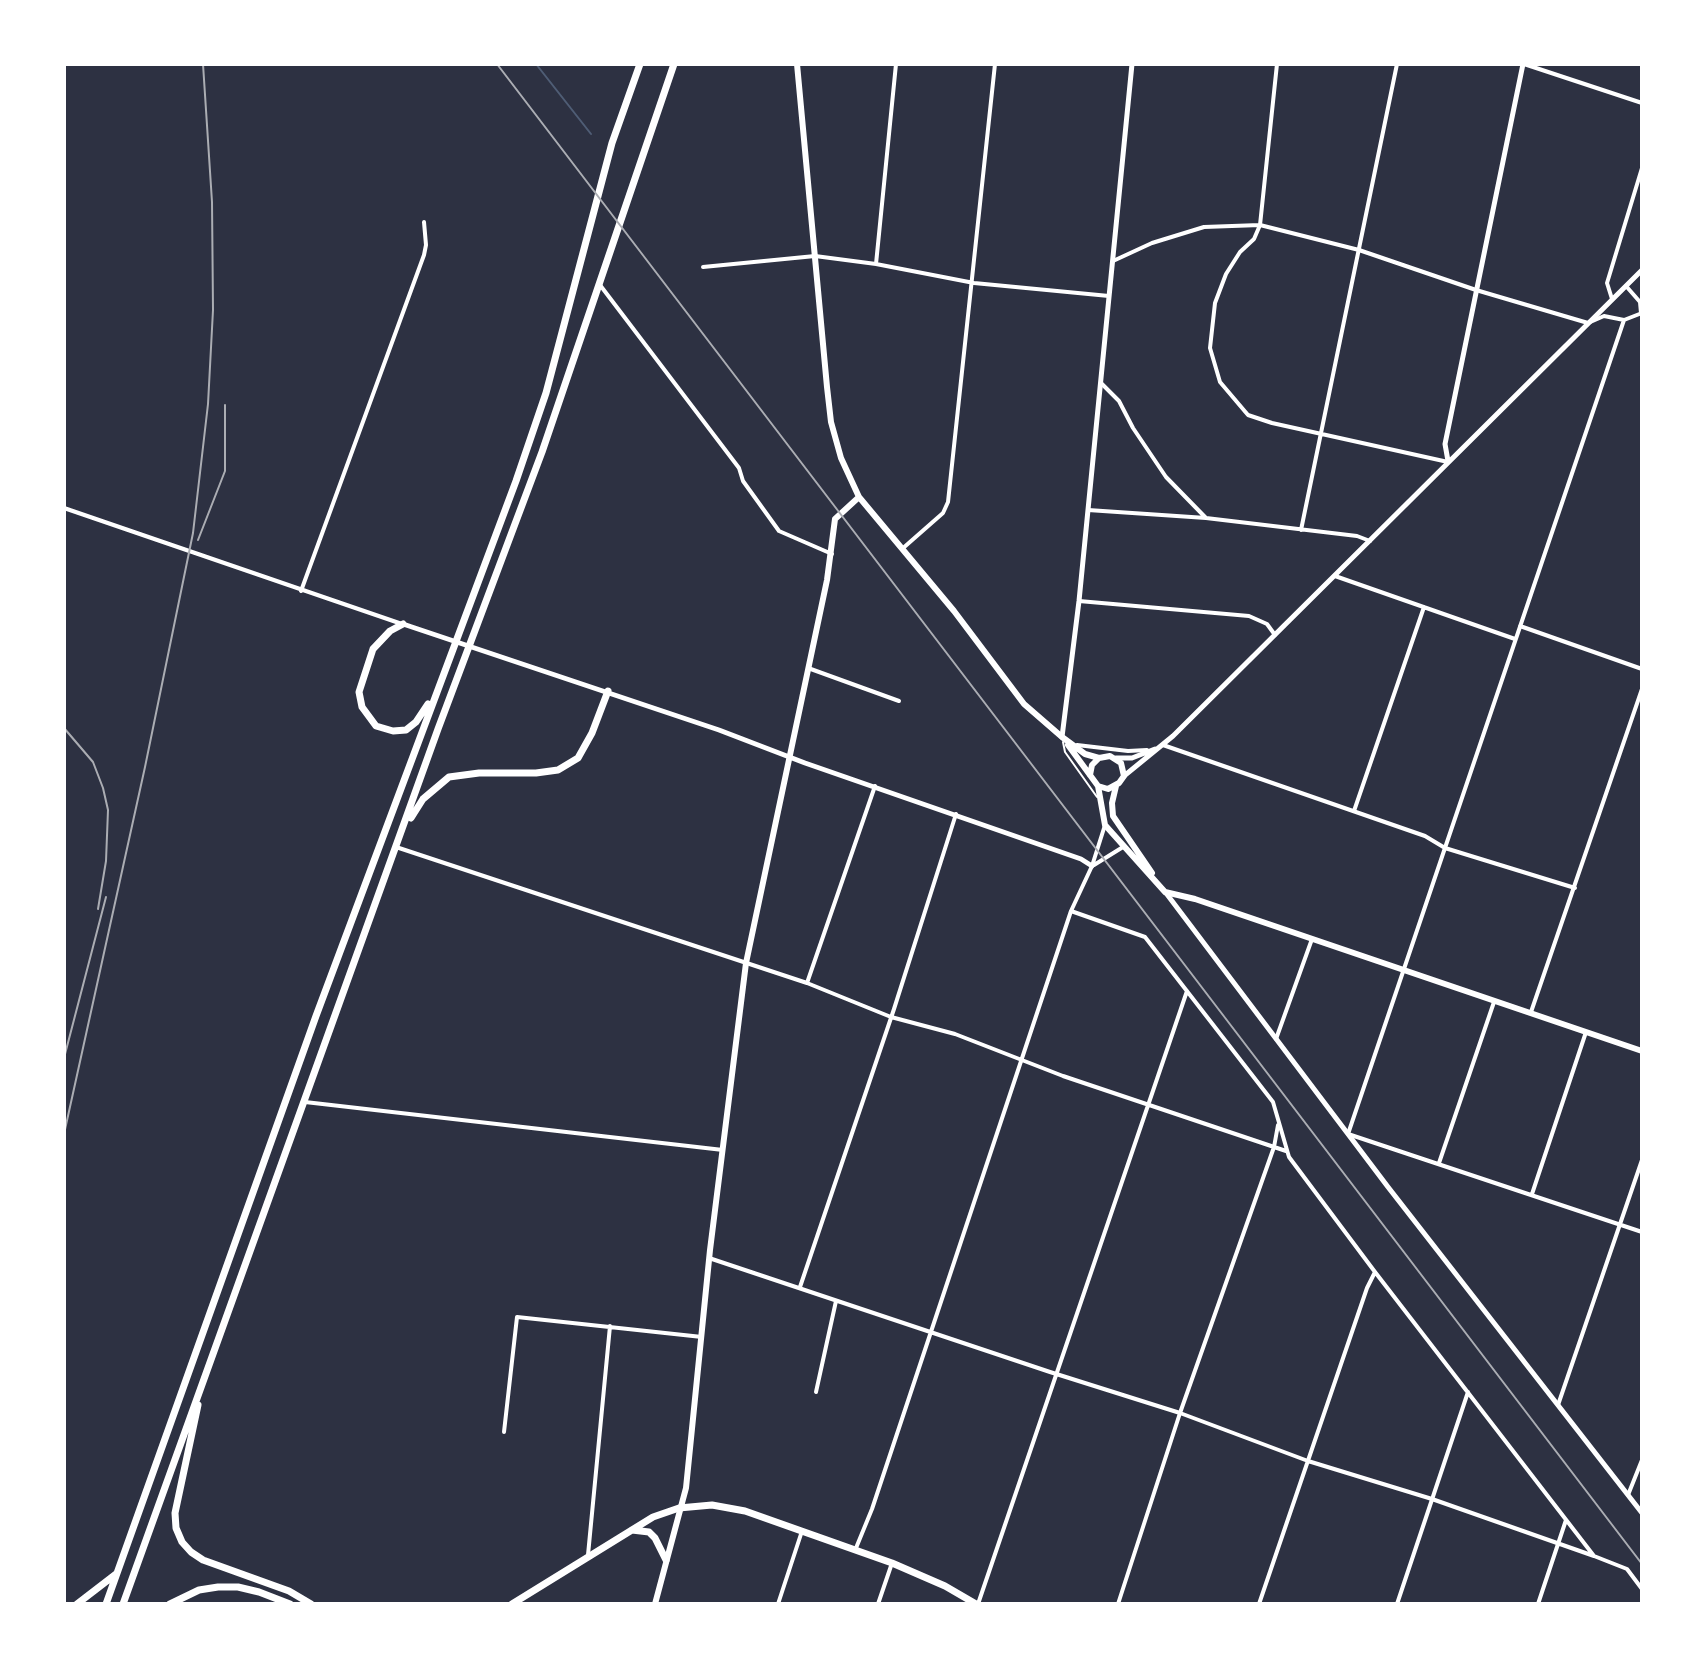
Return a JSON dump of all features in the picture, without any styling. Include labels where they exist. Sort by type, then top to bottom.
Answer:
[{"type":"main road","points":[[106,1604],[206,1319],[546,393],[608,158],[640,64]]},
{"type":"main road","points":[[123,1604],[288,1143],[542,452],[674,64]]},
{"type":"main road","points":[[797,64],[831,422],[841,458],[859,497],[954,611],[1024,704],[1085,754],[1099,758],[1110,756],[1122,765],[1124,776],[1112,798],[1113,816],[1165,892]]},
{"type":"main road","points":[[655,1604],[686,1488],[709,1258],[746,963],[832,554],[835,519],[859,497]]},
{"type":"main road","points":[[403,624],[390,631],[373,649],[359,692],[362,707],[376,726],[393,731],[406,730],[416,722],[435,692]]},
{"type":"main road","points":[[403,830],[423,799],[449,777],[558,770],[578,758],[592,733],[608,691]]},
{"type":"main road","points":[[1062,737],[1098,786],[1105,825],[1165,892],[1195,899],[1642,1050]]},
{"type":"main road","points":[[1090,775],[1092,765],[1099,758]]},
{"type":"main road","points":[[1098,786],[1108,789],[1116,786]]},
{"type":"main road","points":[[205,1375],[176,1506],[175,1521],[179,1535],[186,1547],[197,1556],[289,1591],[311,1604]]},
{"type":"main road","points":[[512,1604],[653,1517],[679,1508],[712,1505],[736,1508],[892,1563],[977,1604]]},
{"type":"main road","points":[[632,1530],[649,1532],[660,1545],[666,1560]]},
{"type":"main road","points":[[77,1604],[117,1573]]},
{"type":"main road","points":[[170,1604],[199,1590],[218,1587],[238,1587],[290,1604]]},
{"type":"street","points":[[876,264],[896,64]]},
{"type":"street","points":[[902,549],[943,513],[948,502],[974,283],[995,64]]},
{"type":"street","points":[[1062,737],[1079,601],[1132,64]]},
{"type":"street","points":[[1277,64],[1260,225],[1254,239],[1240,252],[1226,274],[1215,303],[1210,348],[1220,382],[1248,415],[1321,435],[1448,462]]},
{"type":"street","points":[[1301,530],[1397,64]]},
{"type":"street","points":[[1448,462],[1445,444],[1524,64],[1642,103]]},
{"type":"street","points":[[1612,299],[1607,283],[1642,168]]},
{"type":"street","points":[[301,591],[424,255],[424,222]]},
{"type":"street","points":[[1112,261],[1152,243],[1204,227],[1260,225],[1359,250],[1476,290],[1588,323],[1604,316],[1624,320],[1641,313],[1640,302],[1626,286]]},
{"type":"street","points":[[703,267],[815,256],[974,283],[1109,296]]},
{"type":"street","points":[[1124,776],[1163,745],[1642,270]]},
{"type":"street","points":[[599,283],[739,468],[743,481],[779,531],[832,554]]},
{"type":"street","points":[[1348,1134],[1624,320]]},
{"type":"street","points":[[1101,383],[1119,401],[1166,477],[1206,518]]},
{"type":"street","points":[[64,508],[301,591],[608,691],[1081,859],[1092,866]]},
{"type":"street","points":[[1088,510],[1206,518],[1357,536],[1370,541]]},
{"type":"street","points":[[1335,576],[1515,639]]},
{"type":"street","points":[[1079,601],[1249,616],[1267,624],[1275,635]]},
{"type":"street","points":[[1354,811],[1424,607]]},
{"type":"street","points":[[1520,626],[1642,669]]},
{"type":"street","points":[[808,668],[899,701]]},
{"type":"street","points":[[1531,1012],[1642,689]]},
{"type":"street","points":[[1073,745],[1128,751],[1154,749]]},
{"type":"street","points":[[1116,758],[1127,759],[1163,745],[1425,836],[1445,848],[1575,888]]},
{"type":"street","points":[[807,983],[875,786]]},
{"type":"street","points":[[800,1287],[956,814]]},
{"type":"street","points":[[855,1551],[1071,911],[1092,866],[1105,825]]},
{"type":"street","points":[[396,847],[807,983],[891,1017],[955,1034],[1021,1061],[1286,1151]]},
{"type":"street","points":[[1092,866],[1123,847]]},
{"type":"street","points":[[1165,892],[1642,1513]]},
{"type":"street","points":[[1071,911],[1145,937],[1273,1102],[1286,1151],[1375,1272],[1594,1556]]},
{"type":"street","points":[[1276,1039],[1312,939]]},
{"type":"street","points":[[977,1604],[1187,991]]},
{"type":"street","points":[[1439,1163],[1495,1000]]},
{"type":"street","points":[[1532,1194],[1586,1032]]},
{"type":"street","points":[[305,1102],[723,1150]]},
{"type":"street","points":[[1118,1604],[1180,1413],[1274,1147],[1279,1119]]},
{"type":"street","points":[[1348,1134],[1642,1232]]},
{"type":"street","points":[[1558,1405],[1642,1160]]},
{"type":"street","points":[[709,1258],[1180,1413],[1308,1461],[1432,1499],[1558,1543],[1627,1569],[1642,1589]]},
{"type":"street","points":[[1259,1604],[1375,1272]]},
{"type":"street","points":[[816,1392],[837,1300]]},
{"type":"street","points":[[504,1432],[517,1317],[702,1337]]},
{"type":"street","points":[[588,1558],[610,1326]]},
{"type":"street","points":[[1397,1604],[1468,1392]]},
{"type":"street","points":[[1628,1495],[1642,1460]]},
{"type":"street","points":[[1538,1604],[1566,1520]]},
{"type":"street","points":[[778,1604],[802,1531]]},
{"type":"street","points":[[878,1604],[892,1563]]},
{"type":"lane","points":[[1062,737],[1065,752],[1094,791],[1102,809]]},
{"type":"waterway","points":[[536,64],[591,134]]},
{"type":"railway","points":[[64,1134],[193,533],[208,404],[213,310],[212,202],[203,64]]},
{"type":"railway","points":[[497,64],[1642,1564]]},
{"type":"railway","points":[[198,540],[225,471],[225,405]]},
{"type":"railway","points":[[64,728],[93,762],[108,810],[106,861],[98,909]]},
{"type":"railway","points":[[64,1058],[106,897]]}]
